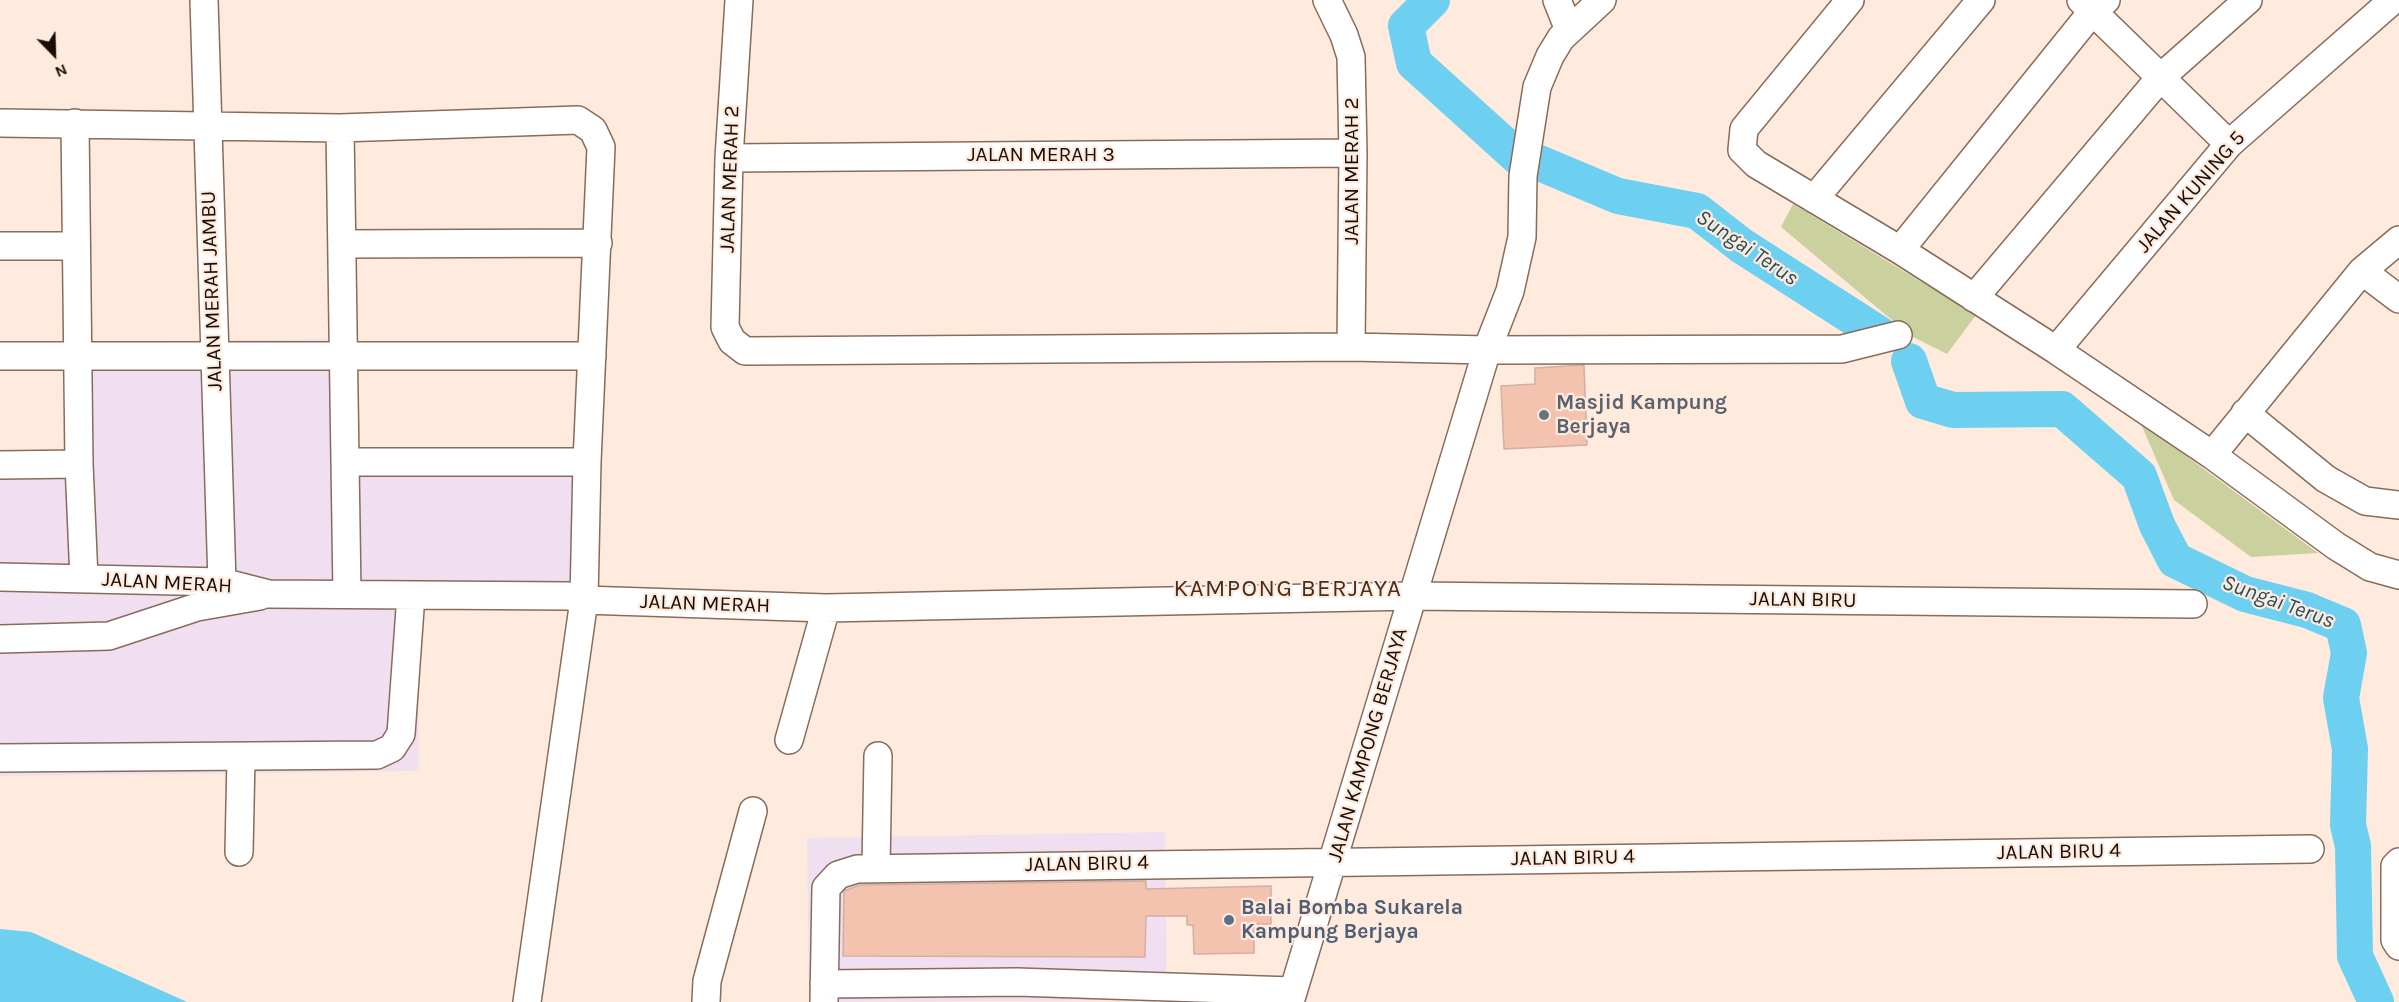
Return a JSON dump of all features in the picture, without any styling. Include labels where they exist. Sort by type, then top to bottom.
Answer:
[{"type":"street","name":"JALAN MERAH JAMBU","points":[[204,0],[222,582]]},
{"type":"street","name":"JALAN MERAH 2","points":[[739,0],[729,158],[725,327],[732,342],[745,351],[1351,346],[1353,153],[1351,57],[1327,0]]},
{"type":"street","points":[[1557,0],[1569,30]]},
{"type":"street","name":"JALAN KAMPONG BERJAYA","points":[[1291,996],[1334,861],[1486,350],[1510,291],[1522,237],[1523,176],[1537,87],[1550,56],[1569,30],[1602,0]]},
{"type":"street","points":[[1850,0],[1744,129],[1742,150],[1756,164],[1900,250],[2056,350],[2212,455],[2336,546],[2370,567],[2399,575]]},
{"type":"street","points":[[1814,200],[1981,0]]},
{"type":"street","points":[[1974,298],[2160,78],[2248,0]]},
{"type":"street","name":"JALAN KUNING 5","points":[[2056,350],[2229,144],[2393,0]]},
{"type":"street","points":[[1900,250],[2093,4],[2160,78],[2229,144]]},
{"type":"street","points":[[0,123],[340,128],[578,120],[593,130],[601,147],[587,462],[584,600],[528,1002]]},
{"type":"street","points":[[75,123],[79,464],[84,579]]},
{"type":"street","points":[[340,128],[347,594]]},
{"type":"street","name":"JALAN MERAH 3","points":[[729,158],[1353,153]]},
{"type":"street","points":[[2212,455],[2362,272],[2399,240]]},
{"type":"street","points":[[343,244],[598,243]]},
{"type":"street","points":[[0,246],[76,246]]},
{"type":"street","points":[[2362,272],[2399,299]]},
{"type":"street","points":[[1351,346],[1486,350],[1842,349],[1898,335]]},
{"type":"street","points":[[0,356],[345,354],[592,356]]},
{"type":"street","points":[[2245,413],[2326,478],[2365,501],[2399,505]]},
{"type":"street","points":[[346,462],[587,462]]},
{"type":"street","points":[[0,465],[79,464]]},
{"type":"street","name":"JALAN MERAH","points":[[0,577],[222,582],[269,594],[569,596],[584,600],[826,608],[1412,596]]},
{"type":"street","points":[[0,639],[109,636],[197,607],[269,594]]},
{"type":"street","points":[[0,758],[377,756],[392,748],[401,734],[411,595]]},
{"type":"street","name":"JALAN BIRU","points":[[1412,596],[2193,604]]},
{"type":"street","points":[[789,740],[826,608]]},
{"type":"street","points":[[876,867],[878,756]]},
{"type":"street","points":[[239,852],[241,758]]},
{"type":"street","points":[[706,1002],[707,981],[753,811]]},
{"type":"street","name":"JALAN BIRU 4","points":[[824,993],[826,888],[838,875],[857,869],[876,867],[2310,849]]},
{"type":"street","points":[[2399,862],[2395,866],[2395,940],[2399,946]]},
{"type":"street","points":[[824,993],[1016,992],[1291,996]]},
{"type":"shaded area","points":[[338,339],[339,457],[577,454],[578,607],[418,609],[419,771],[0,776],[0,461],[72,460],[71,342]]},
{"type":"shaded area","points":[[1165,832],[1167,1000],[809,1002],[807,838]]},
{"type":"green space","points":[[1793,204],[1976,315],[1947,354],[1911,336],[1781,227]]},
{"type":"green space","points":[[2140,422],[2318,553],[2251,557],[2174,500]]},
{"type":"water","points":[[0,929],[31,932],[187,1002],[0,1002]]},
{"type":"building","name":"Masjid Kampung Berjaya","points":[[1584,365],[1587,445],[1504,449],[1501,386],[1535,384],[1535,368]]},
{"type":"building","points":[[1146,881],[1146,889],[1271,886],[1271,924],[1254,924],[1254,953],[1194,954],[1193,925],[1187,925],[1187,916],[1146,916],[1145,957],[843,956],[844,891],[860,885]]},
{"type":"waterway","name":"Sungai Terus","points":[[1432,0],[1406,26],[1414,63],[1519,158]]},
{"type":"waterway","name":"Sungai Terus","points":[[1537,162],[1618,196],[1697,211],[1742,246],[1879,334]]},
{"type":"waterway","name":"Sungai Terus","points":[[1909,361],[1923,401],[1953,410],[2062,409],[2139,476],[2157,525],[2175,560],[2245,594],[2307,610],[2343,625],[2349,653],[2341,698],[2350,749],[2348,825],[2353,846],[2355,956],[2376,1002]]},
{"type":"place","name":"Masjid Kampung Berjaya","points":[[1544,415]]},
{"type":"place","name":"Balai Bomba Sukarela Kampung Berjaya","points":[[1229,920]]},
{"type":"district","name":"KAMPONG BERJAYA","points":[[1288,589]]}]
